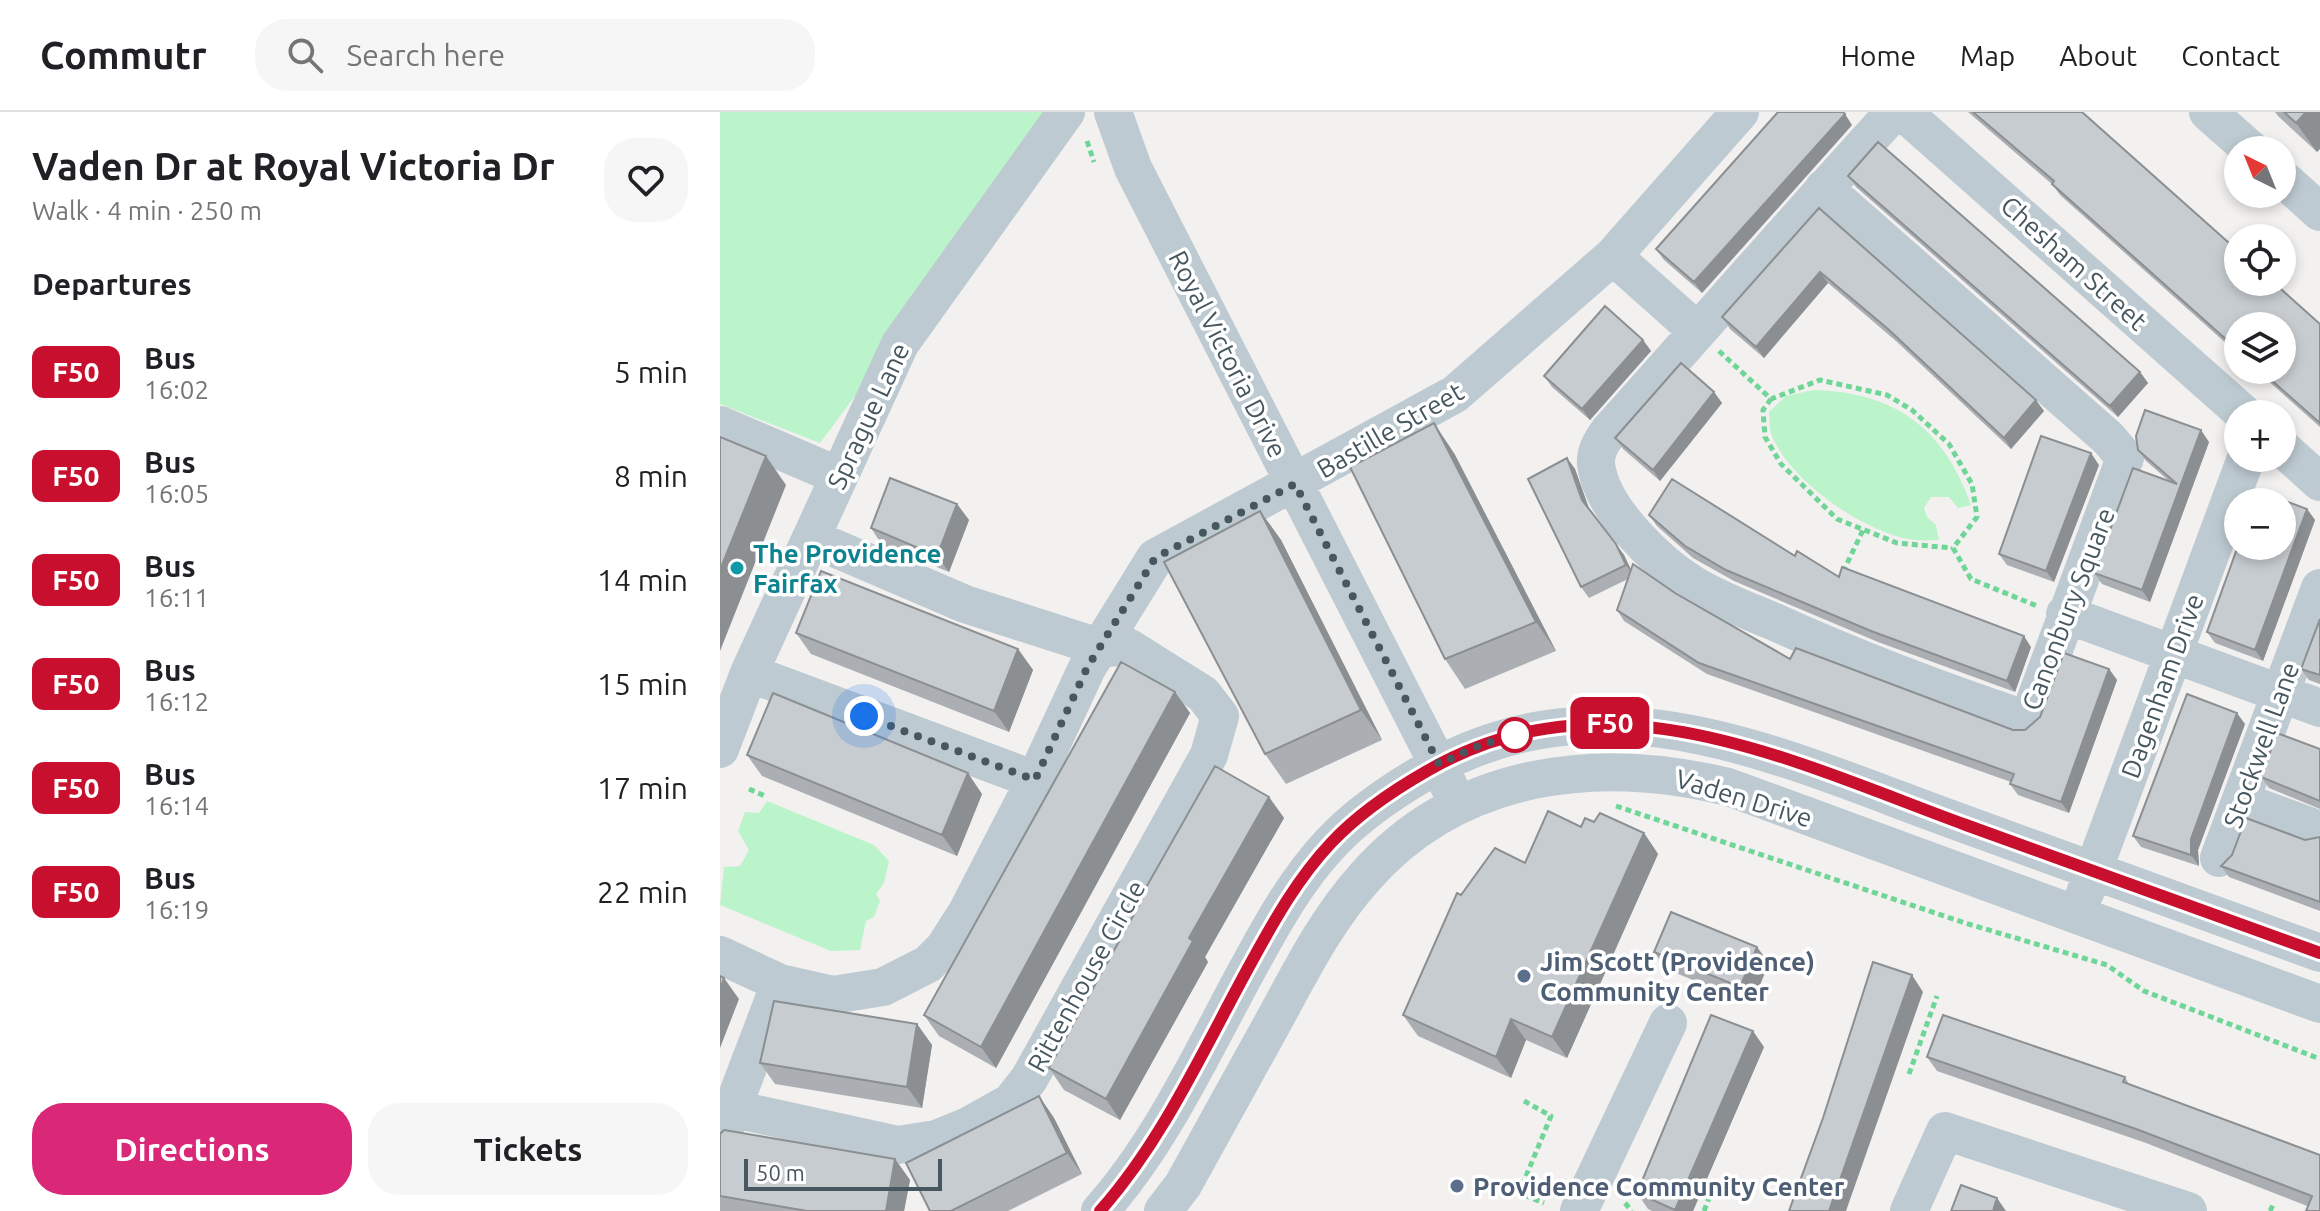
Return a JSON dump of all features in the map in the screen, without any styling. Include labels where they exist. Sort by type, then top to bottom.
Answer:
[{"type":"street","name":"Sprague Lane","points":[[720,749],[749,673],[900,344],[1066,112]]},
{"type":"street","name":"Royal Victoria Drive","points":[[1113,112],[1133,168],[1439,764],[1458,807]]},
{"type":"street","name":"Bastille Street","points":[[720,955],[780,983],[833,995],[883,987],[928,964],[944,948],[967,912],[1035,780],[1087,668],[1155,558],[1455,394],[1613,256],[1740,112]]},
{"type":"street","name":"Canonbury Square","points":[[1824,188],[2108,438],[2125,458],[2052,610],[2028,720],[1733,606],[1692,584],[1663,562],[1625,525],[1596,463],[1599,445],[1609,431],[1706,338],[1824,188],[1894,112]]},
{"type":"street","name":"Chesham Street","points":[[1903,112],[2228,400]]},
{"type":"street","points":[[2208,112],[2235,136]]},
{"type":"street","points":[[2296,191],[2320,212]]},
{"type":"street","points":[[1613,256],[1706,338]]},
{"type":"street","points":[[720,425],[839,476]]},
{"type":"street","points":[[2296,461],[2320,482]]},
{"type":"street","name":"Dagenham Drive","points":[[2076,914],[2241,472]]},
{"type":"street","points":[[811,538],[965,604],[1102,648]]},
{"type":"street","name":"Stockwell Lane","points":[[2219,858],[2320,588]]},
{"type":"street","points":[[2052,610],[2320,708]]},
{"type":"street","name":"Rittenhouse Circle","points":[[780,983],[727,1125],[898,1145],[936,1139],[968,1126],[1011,1102],[1029,1079],[1209,755],[1220,716],[1203,694],[1128,647],[1102,648]]},
{"type":"street","points":[[749,673],[1035,780]]},
{"type":"street","name":"Vaden Drive","points":[[1100,1211],[1139,1164],[1282,907],[1311,865],[1352,821],[1395,789],[1480,745],[1563,725],[1649,725],[1693,732],[1790,761],[2320,953]]},
{"type":"street","name":"Vaden Drive","points":[[1163,1211],[1183,1185],[1324,931],[1342,904],[1390,851],[1425,825],[1458,807],[1501,789],[1566,773],[1642,771],[1728,787],[2320,1004]]},
{"type":"street","points":[[2241,801],[2320,830]]},
{"type":"street","points":[[1561,1207],[1668,1023]]},
{"type":"street","points":[[1909,1211],[1945,1131],[2188,1211]]},
{"type":"path","points":[[1706,338],[1771,399]]},
{"type":"path","points":[[1820,380],[1866,388],[1887,395],[1912,410],[1949,444],[1972,484],[1977,517],[1953,548],[1897,543],[1837,519],[1781,464],[1765,437],[1763,410],[1771,399],[1820,380]]},
{"type":"path","points":[[1838,586],[1863,530]]},
{"type":"path","points":[[1953,548],[1971,579],[2052,610]]},
{"type":"path","points":[[749,789],[765,796]]},
{"type":"path","points":[[1601,807],[1616,806],[1965,923],[2107,965],[2144,991],[2320,1059]]},
{"type":"path","points":[[1909,1074],[1937,996]]},
{"type":"path","points":[[1524,1101],[1551,1116],[1519,1193],[1561,1207]]},
{"type":"path","points":[[1704,1211],[1711,1193]]},
{"type":"path","points":[[1625,1203],[1632,1211]]},
{"type":"green space","points":[[720,112],[1066,112],[820,443],[720,404]]},
{"type":"green space","points":[[1813,390],[1842,392],[1892,407],[1913,419],[1931,435],[1960,478],[1971,505],[1958,508],[1949,497],[1931,497],[1924,508],[1927,517],[1936,525],[1939,540],[1908,539],[1870,525],[1830,501],[1795,470],[1772,436],[1769,412],[1786,396]]},
{"type":"green space","points":[[767,801],[874,845],[889,861],[884,883],[876,894],[880,901],[874,917],[866,921],[860,950],[831,951],[720,905],[724,867],[740,866],[749,850],[738,831],[745,812],[759,813]]},
{"type":"building","points":[[1778,112],[1845,114],[1694,282],[1656,249]]},
{"type":"building","points":[[1973,112],[2082,112],[2224,239],[2224,296],[2289,296],[2320,324],[2320,423],[2276,384],[2296,384],[2296,312],[2224,312],[2224,338],[2052,184],[2054,181]]},
{"type":"building","points":[[2284,112],[2306,112],[2296,123]]},
{"type":"building","points":[[1878,142],[2140,372],[2110,406],[1848,176]]},
{"type":"building","points":[[1819,208],[2036,400],[2004,438],[1888,329],[1820,272],[1756,347],[1722,317]]},
{"type":"building","points":[[1605,306],[1643,340],[1582,409],[1544,376]]},
{"type":"building","points":[[1681,363],[1714,392],[1653,470],[1615,438]]},
{"type":"building","points":[[2145,410],[2201,430],[2142,590],[2094,573],[2133,468],[2177,484],[2138,450],[2136,436]]},
{"type":"building","points":[[1434,423],[1536,622],[1445,659],[1350,467]]},
{"type":"building","points":[[2041,436],[2091,453],[2046,571],[1999,554]]},
{"type":"building","points":[[720,437],[766,456],[720,570]]},
{"type":"building","points":[[1567,458],[1582,500],[1616,544],[1626,565],[1581,587],[1528,479]]},
{"type":"building","points":[[890,478],[957,504],[937,556],[871,528]]},
{"type":"building","points":[[1672,479],[1795,556],[1797,551],[1839,577],[1842,567],[2024,636],[2007,681],[1871,631],[1726,570],[1685,546],[1649,515]]},
{"type":"building","points":[[2296,505],[2307,509],[2296,539]]},
{"type":"building","points":[[1260,511],[1361,710],[1265,754],[1164,562]]},
{"type":"building","points":[[2233,560],[2288,560],[2255,650],[2207,632]]},
{"type":"building","points":[[1633,564],[1675,593],[1790,659],[1796,648],[2013,730],[2025,730],[2040,717],[2064,653],[2109,669],[2061,802],[2010,784],[2014,774],[1699,663],[1617,610]]},
{"type":"building","points":[[821,571],[1018,649],[994,711],[796,633]]},
{"type":"building","points":[[2320,619],[2320,675],[2301,669]]},
{"type":"building","points":[[1121,662],[1175,692],[981,1047],[924,1015]]},
{"type":"building","points":[[773,693],[968,773],[942,835],[747,755]]},
{"type":"building","points":[[2187,694],[2237,713],[2191,839],[2191,855],[2133,836]]},
{"type":"building","points":[[2277,733],[2320,749],[2320,801],[2261,777]]},
{"type":"building","points":[[1215,766],[1269,797],[1189,938],[1193,941],[1106,1099],[1049,1068]]},
{"type":"building","name":"Jim Scott (Providence) Community Center","points":[[1548,811],[1581,827],[1585,818],[1594,822],[1600,813],[1644,833],[1552,1037],[1511,1019],[1496,1057],[1403,1015],[1457,893],[1461,895],[1495,848],[1525,863]]},
{"type":"building","points":[[2246,818],[2305,840],[2320,837],[2320,902],[2221,866],[2232,855]]},
{"type":"building","points":[[1671,912],[1757,947],[1740,987],[1654,952]]},
{"type":"building","points":[[1873,962],[1912,975],[1829,1211],[1789,1211],[1823,1118]]},
{"type":"building","points":[[774,1001],[917,1024],[907,1087],[760,1063]]},
{"type":"building","points":[[1711,1015],[1753,1031],[1675,1210],[1637,1193]]},
{"type":"building","points":[[1943,1015],[2125,1077],[2123,1082],[2320,1155],[2320,1211],[2306,1211],[2312,1196],[2136,1129],[1927,1057]]},
{"type":"building","points":[[1039,1096],[1067,1153],[951,1211],[930,1211],[906,1163]]},
{"type":"building","points":[[724,1130],[895,1159],[886,1211],[807,1211],[720,1196],[720,1134]]},
{"type":"building","points":[[1961,1185],[1997,1198],[1993,1211],[1951,1211]]},
{"type":"bus line","name":"F50","points":[[1100,1211],[1139,1164],[1282,907],[1331,842],[1352,821],[1395,789],[1480,745],[1515,735],[1563,725],[1602,723],[1649,725],[1693,732],[1790,761],[2320,953]]},
{"type":"place","name":"The Providence Fairfax","points":[[737,568]]},
{"type":"place","name":"Jim Scott (Providence) Community Center","points":[[1524,976]]},
{"type":"place","name":"Providence Community Center","points":[[1457,1186]]},
{"type":"route","points":[[864,716],[1035,780],[1087,668],[1155,558],[1295,484],[1439,764],[1480,745],[1515,735]]}]
